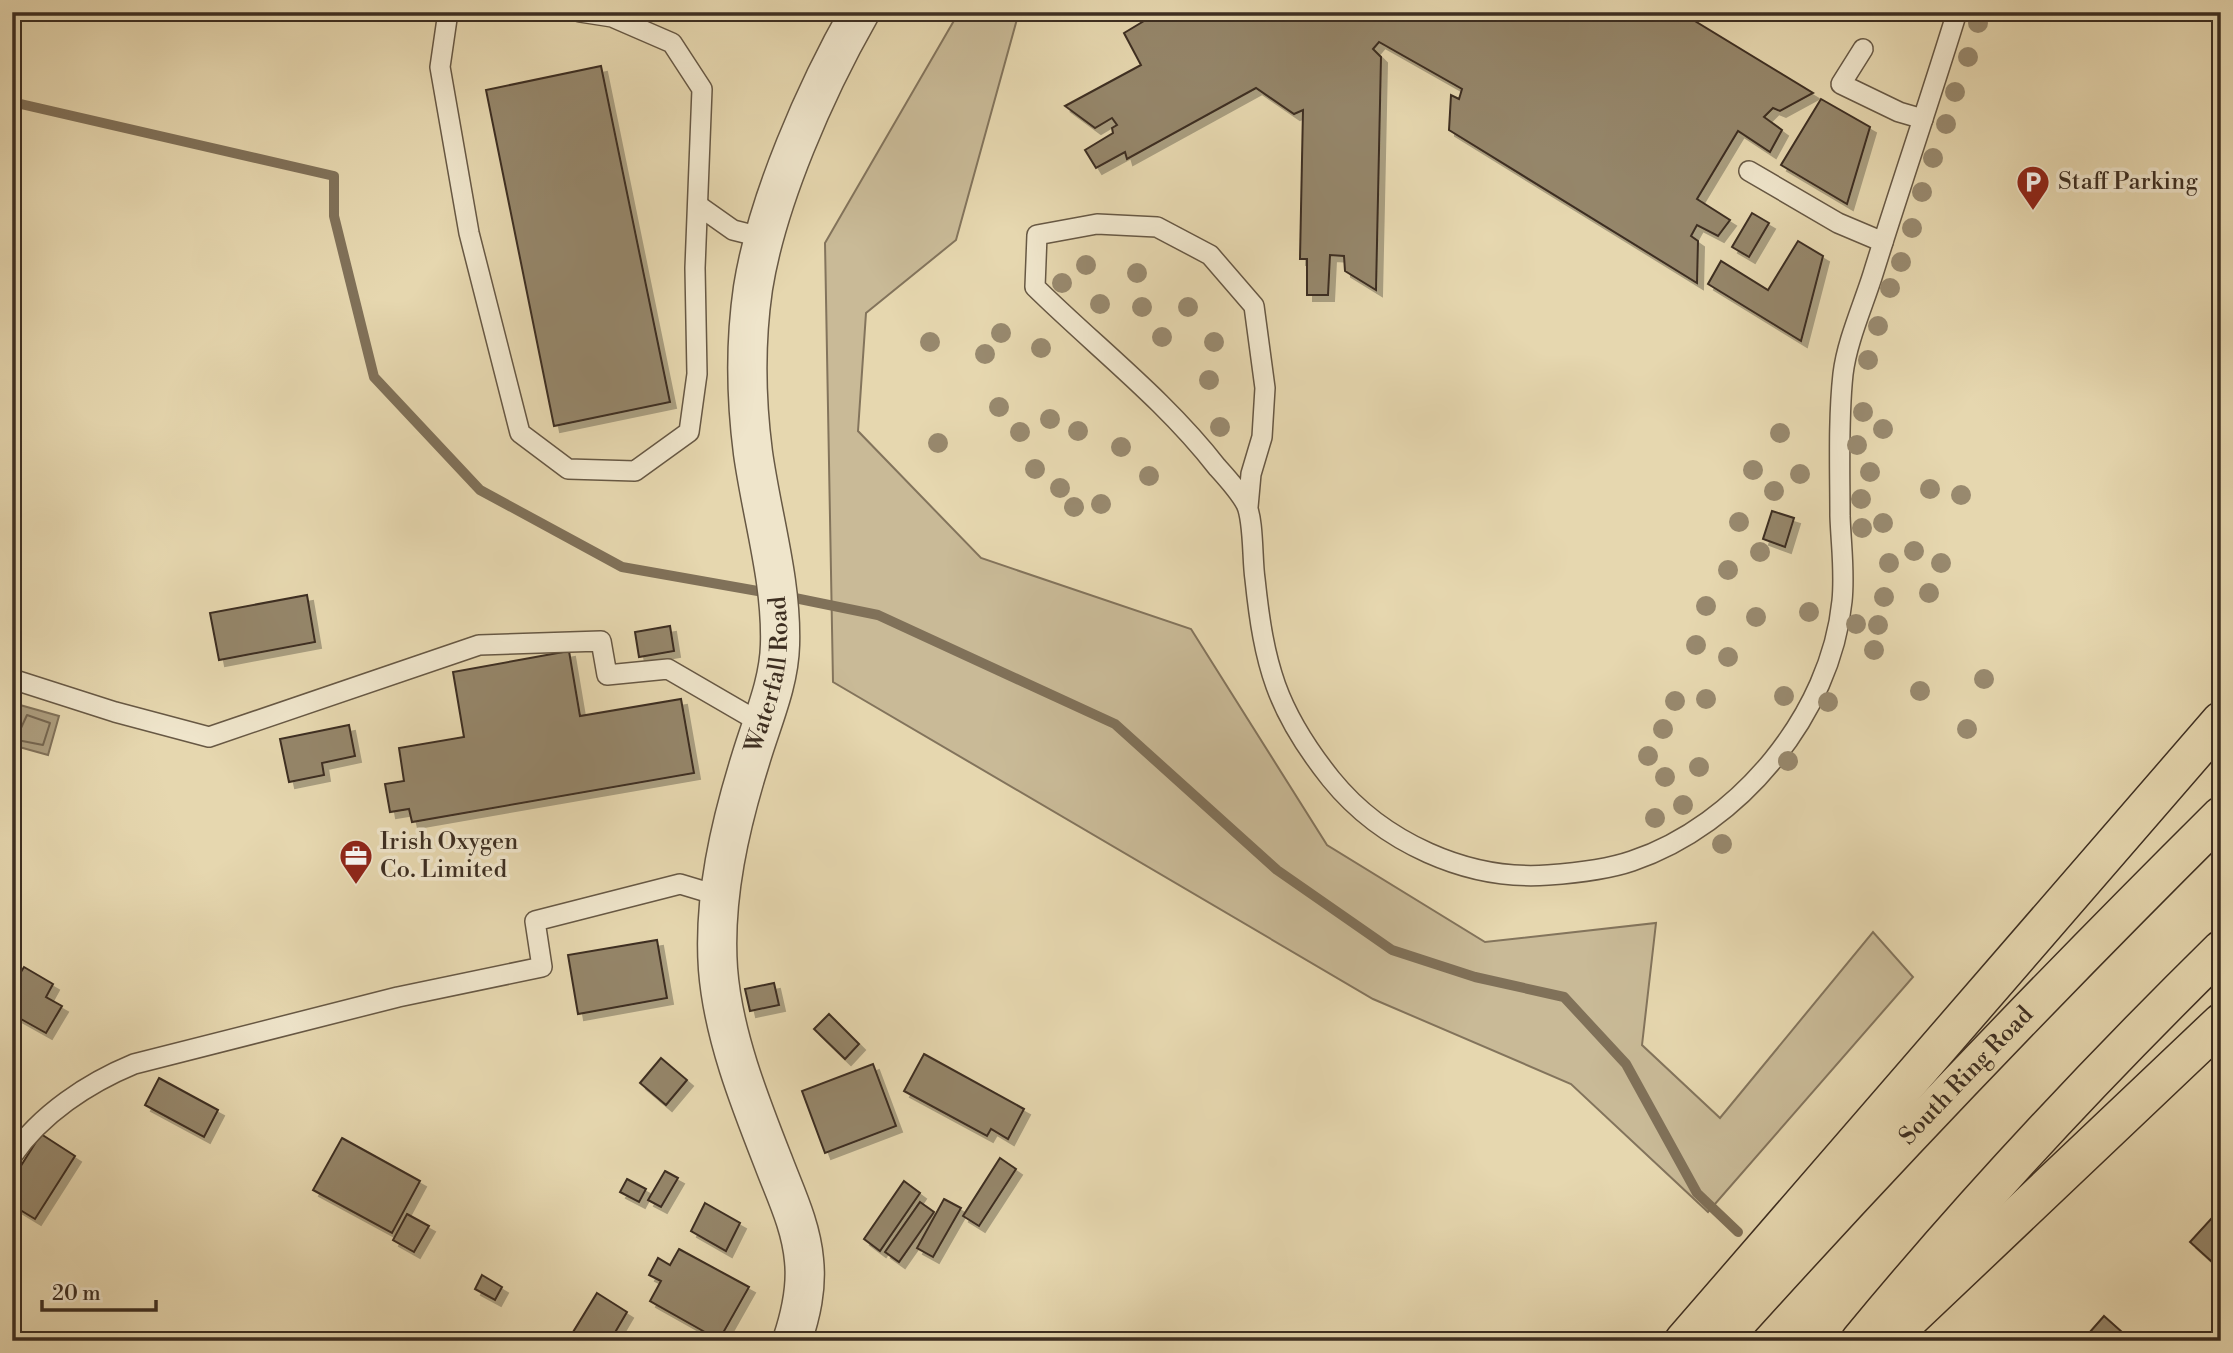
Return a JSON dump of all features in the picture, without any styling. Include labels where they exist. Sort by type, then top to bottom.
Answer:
[{"type":"highway","points":[[1684,1341],[2221,721]]},
{"type":"highway","name":"South Ring Road","points":[[1720,1341],[1980,1059],[2221,816]]},
{"type":"highway","points":[[1860,1341],[1967,1216],[2128,1042],[2221,950]]},
{"type":"highway","points":[[1886,1341],[2221,1023]]},
{"type":"street","name":"Waterfall Road","points":[[792,1341],[803,1308],[804,1260],[794,1215],[734,1051],[718,970],[720,896],[734,814],[776,681],[780,645],[774,573],[754,454],[748,396],[748,333],[753,286],[765,238],[793,153],[860,12]]},
{"type":"lane","points":[[448,12],[440,67],[442,80],[469,233],[520,433],[568,469],[635,471],[689,432],[697,374],[695,268],[702,89],[673,43],[612,17],[580,12]]},
{"type":"lane","points":[[1248,507],[1186,426],[1035,288],[1037,235],[1097,224],[1157,227],[1210,255],[1254,306],[1265,388],[1262,438],[1251,474],[1248,507],[1263,645],[1280,702],[1334,782],[1362,811],[1402,842],[1438,857],[1526,877],[1576,873],[1631,862],[1676,841],[1712,819],[1758,776],[1816,695],[1833,647],[1842,607],[1845,564],[1840,521],[1843,370],[1923,119],[1952,14]]},
{"type":"lane","points":[[1863,49],[1841,83],[1899,112],[1923,119]]},
{"type":"lane","points":[[1749,171],[1838,223],[1883,242]]},
{"type":"lane","points":[[699,206],[733,230],[765,238]]},
{"type":"lane","points":[[12,679],[115,712],[209,737],[479,645],[601,641],[607,675],[668,669],[761,723]]},
{"type":"lane","points":[[12,1156],[26,1136],[96,1080],[134,1064],[398,997],[542,967],[535,921],[680,884],[720,896]]},
{"type":"shaded area","points":[[959,12],[1019,12],[956,240],[866,313],[858,431],[981,558],[1191,629],[1327,845],[1485,942],[1656,923],[1642,1045],[1720,1118],[1873,932],[1913,977],[1708,1212],[1571,1084],[1373,999],[833,682],[825,243]]},
{"type":"water","points":[[20,705],[59,716],[48,755],[12,745]]},
{"type":"building","points":[[1159,12],[1680,12],[1813,93],[1780,111],[1773,108],[1764,117],[1782,130],[1770,152],[1738,131],[1697,199],[1730,220],[1718,236],[1697,225],[1691,236],[1698,241],[1697,283],[1449,130],[1451,95],[1459,99],[1462,89],[1379,42],[1373,49],[1381,57],[1376,290],[1345,271],[1344,256],[1330,255],[1328,295],[1307,295],[1307,259],[1300,259],[1303,110],[1294,114],[1256,88],[1127,159],[1125,152],[1096,168],[1085,150],[1113,133],[1112,128],[1117,125],[1112,118],[1095,128],[1065,106],[1141,65],[1124,33]]},
{"type":"building","points":[[601,66],[670,402],[554,426],[486,90]]},
{"type":"building","points":[[1821,99],[1870,127],[1847,204],[1781,165]]},
{"type":"building","points":[[1752,213],[1769,223],[1749,257],[1732,247]]},
{"type":"building","points":[[1798,241],[1823,256],[1801,341],[1708,284],[1721,261],[1768,290]]},
{"type":"building","points":[[1772,511],[1794,518],[1785,547],[1763,539]]},
{"type":"building","points":[[307,595],[315,642],[219,660],[210,613]]},
{"type":"building","points":[[670,626],[674,651],[639,657],[635,632]]},
{"type":"building","points":[[569,651],[580,716],[681,699],[694,773],[412,822],[409,809],[390,812],[385,784],[404,781],[399,748],[464,737],[453,672]]},
{"type":"building","points":[[349,725],[355,756],[322,763],[324,775],[289,782],[280,739]]},
{"type":"building","points":[[657,940],[667,998],[578,1014],[568,955]]},
{"type":"building","points":[[24,967],[53,984],[46,997],[62,1006],[46,1033],[12,1014],[12,978],[16,980]]},
{"type":"building","points":[[774,983],[779,1005],[750,1011],[745,989]]},
{"type":"building","points":[[829,1014],[859,1044],[845,1059],[814,1029]]},
{"type":"building","points":[[924,1054],[1024,1109],[1008,1139],[991,1129],[987,1136],[904,1091]]},
{"type":"building","points":[[661,1058],[687,1080],[666,1105],[640,1083]]},
{"type":"building","points":[[873,1064],[896,1126],[825,1153],[802,1091]]},
{"type":"building","points":[[159,1078],[218,1110],[204,1137],[145,1105]]},
{"type":"building","points":[[41,1134],[75,1156],[35,1219],[12,1205],[12,1180]]},
{"type":"building","points":[[342,1138],[420,1181],[392,1233],[313,1190]]},
{"type":"building","points":[[1000,1158],[1016,1169],[979,1226],[963,1216]]},
{"type":"building","points":[[665,1171],[678,1178],[661,1207],[648,1200]]},
{"type":"building","points":[[627,1179],[646,1189],[639,1202],[620,1192]]},
{"type":"building","points":[[904,1181],[920,1193],[880,1251],[864,1239]]},
{"type":"building","points":[[944,1199],[961,1208],[933,1257],[917,1248]]},
{"type":"building","points":[[920,1202],[934,1212],[899,1262],[885,1252]]},
{"type":"building","points":[[705,1203],[740,1223],[726,1251],[691,1231]]},
{"type":"building","points":[[2221,1208],[2221,1270],[2190,1242]]},
{"type":"building","points":[[407,1214],[429,1226],[414,1252],[393,1240]]},
{"type":"building","points":[[679,1249],[749,1287],[719,1340],[650,1301],[661,1281],[649,1275],[658,1258],[670,1265]]},
{"type":"building","points":[[482,1275],[502,1287],[495,1300],[475,1289]]},
{"type":"building","points":[[597,1293],[627,1312],[610,1341],[576,1341],[570,1337]]},
{"type":"building","points":[[2104,1316],[2132,1341],[2082,1341]]},
{"type":"waterway","points":[[12,102],[334,176],[334,216],[374,377],[480,490],[622,567],[769,593]]},
{"type":"waterway","points":[[785,596],[878,615],[1115,724],[1277,870],[1392,950],[1475,977],[1564,997],[1626,1064],[1697,1193],[1738,1232]]},
{"type":"place","name":"Staff Parking","points":[[2033,212]]},
{"type":"place","name":"Irish Oxygen Co. Limited","points":[[356,886]]}]
